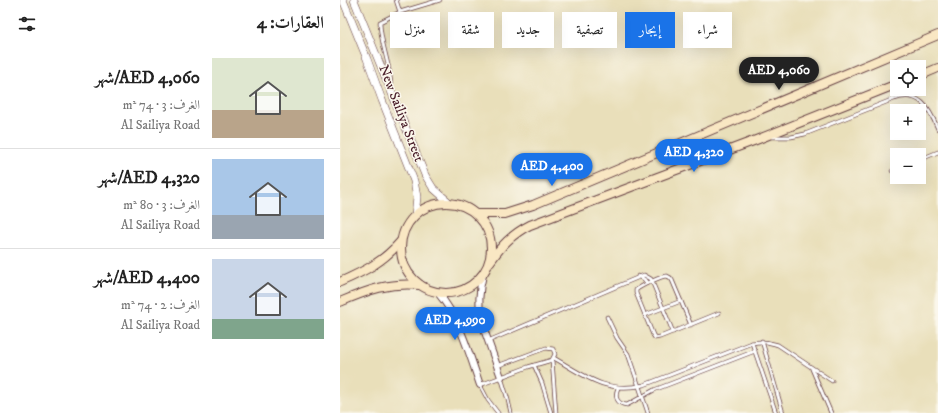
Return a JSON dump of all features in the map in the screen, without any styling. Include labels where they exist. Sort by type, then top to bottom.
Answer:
[{"type":"main road","points":[[476,214],[506,214],[533,205],[938,35]]},
{"type":"main road","points":[[926,73],[938,68]]},
{"type":"main road","points":[[490,262],[492,252],[491,241],[489,231],[483,222],[468,208],[450,203],[442,203],[428,207],[415,215],[404,232],[401,241],[401,251],[405,266],[413,279],[429,290],[438,293],[458,292],[468,288],[476,282],[503,244],[530,225],[766,136],[890,87]]},
{"type":"main road","points":[[340,282],[381,261],[401,241]]},
{"type":"main road","points":[[340,302],[373,288],[403,284],[421,285]]},
{"type":"street","name":"New Sailiya Street","points":[[343,0],[414,181],[417,197],[415,215]]},
{"type":"street","name":"New Sailiya Street","points":[[354,0],[425,175],[433,188],[450,203]]},
{"type":"street","points":[[483,274],[479,293],[479,312],[501,377]]},
{"type":"street","points":[[438,293],[448,305],[455,318],[480,385]]},
{"type":"lane","points":[[396,0],[400,12],[440,0]]},
{"type":"lane","points":[[390,17],[380,22],[380,31],[391,74],[392,95]]},
{"type":"lane","points":[[766,136],[782,137],[805,134],[903,96],[912,97],[924,103],[932,114],[938,129]]},
{"type":"lane","points":[[926,157],[938,152]]},
{"type":"lane","points":[[488,341],[638,276],[646,275],[652,282],[673,332]]},
{"type":"lane","points":[[638,276],[644,279],[647,283]]},
{"type":"lane","points":[[691,325],[672,280],[669,277],[666,276],[647,283],[638,288],[636,291],[652,334],[656,338],[691,325],[719,313]]},
{"type":"lane","points":[[645,315],[681,301]]},
{"type":"lane","points":[[607,317],[617,338],[628,354],[648,413]]},
{"type":"lane","points":[[498,413],[488,400],[480,385],[553,359],[601,384],[618,388],[639,386],[752,343],[762,341],[778,345],[832,381]]},
{"type":"lane","points":[[762,341],[784,413]]},
{"type":"lane","points":[[752,343],[776,413]]},
{"type":"lane","points":[[497,366],[549,347],[555,351],[553,359],[556,413]]},
{"type":"lane","points":[[618,388],[616,398],[622,404],[627,405],[654,390],[755,351]]},
{"type":"lane","points":[[534,365],[542,383],[551,413]]},
{"type":"lane","points":[[812,368],[831,413]]},
{"type":"lane","points":[[501,377],[511,413]]}]
